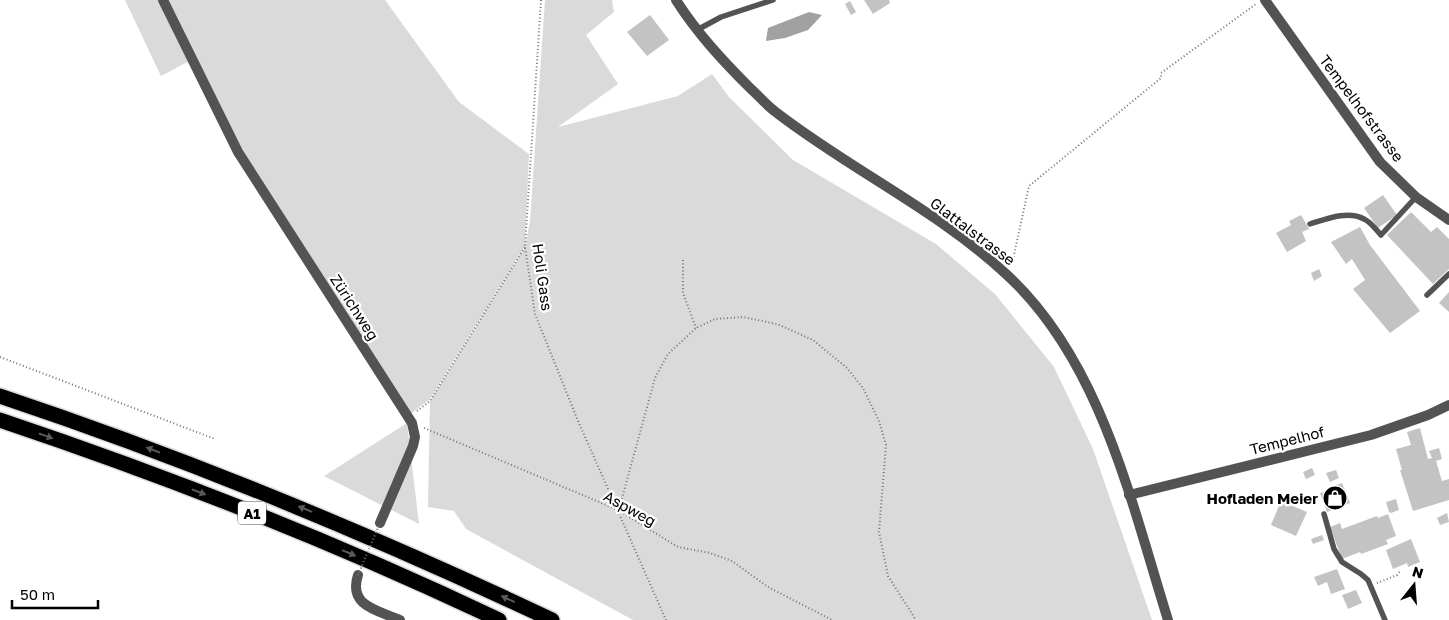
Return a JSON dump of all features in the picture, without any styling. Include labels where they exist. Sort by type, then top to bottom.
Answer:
[{"type":"highway","name":"A1","points":[[0,396],[150,448],[275,497],[439,567],[552,620]]},
{"type":"highway","name":"A1","points":[[0,420],[142,470],[258,515],[389,570],[499,620]]},
{"type":"street","name":"Zürichweg","points":[[163,0],[238,152],[411,421]]},
{"type":"street","name":"Glattalstrasse","points":[[676,0],[720,58],[775,112],[840,158],[951,229],[1007,274],[1045,316],[1074,360],[1100,412],[1129,495],[1168,620]]},
{"type":"street","name":"Tempelhofstrasse","points":[[1264,0],[1380,162],[1416,197],[1449,220]]},
{"type":"street","name":"Tempelhof","points":[[1129,495],[1371,435],[1428,415],[1449,405]]},
{"type":"street","points":[[380,523],[413,446],[415,437],[411,421]]},
{"type":"street","points":[[358,575],[355,585],[358,599],[400,620]]},
{"type":"lane","points":[[697,30],[721,17],[774,0]]},
{"type":"lane","points":[[1310,224],[1329,218],[1355,216],[1368,221],[1381,235],[1416,197]]},
{"type":"lane","points":[[1427,295],[1449,274]]},
{"type":"lane","points":[[1324,514],[1334,548],[1342,562],[1368,580],[1385,620]]},
{"type":"path","name":"Holi Gass","points":[[541,0],[525,247],[535,314],[578,421],[666,620]]},
{"type":"path","points":[[1007,274],[1011,268],[1029,186],[1161,78],[1161,73],[1264,0]]},
{"type":"path","points":[[411,421],[430,401],[525,247]]},
{"type":"path","points":[[682,260],[683,293],[696,328]]},
{"type":"path","points":[[618,510],[655,378],[668,354],[696,328],[715,319],[743,317],[777,324],[812,340],[847,368],[863,388],[880,421],[886,445],[879,532],[888,576],[916,620]]},
{"type":"path","points":[[0,357],[215,439]]},
{"type":"path","name":"Aspweg","points":[[411,421],[618,510],[678,548],[710,553],[732,561],[768,587],[832,620]]},
{"type":"path","points":[[358,575],[380,523]]},
{"type":"path","points":[[1370,586],[1397,575],[1401,570]]},
{"type":"shaded area","points":[[125,0],[385,0],[459,102],[529,154],[525,246],[430,399],[409,415],[240,152],[195,58],[161,76]]},
{"type":"shaded area","points":[[545,0],[612,0],[614,12],[586,35],[618,84],[558,127],[678,96],[712,74],[729,97],[793,160],[936,244],[995,294],[1054,367],[1093,449],[1152,620],[633,620],[466,529],[454,511],[428,507],[430,401],[525,247],[530,221]]},
{"type":"shaded area","points":[[809,12],[822,15],[808,30],[785,38],[766,41],[768,28]]},
{"type":"shaded area","points":[[407,423],[419,524],[324,476]]},
{"type":"building","points":[[864,0],[889,0],[890,3],[873,14]]},
{"type":"building","points":[[850,1],[856,12],[851,15],[845,4]]},
{"type":"building","points":[[650,15],[669,40],[647,56],[627,32]]},
{"type":"building","points":[[1383,195],[1397,215],[1378,228],[1364,208]]},
{"type":"building","points":[[1411,212],[1431,232],[1437,227],[1449,239],[1449,269],[1433,284],[1387,235]]},
{"type":"building","points":[[1301,215],[1309,229],[1302,232],[1306,241],[1287,252],[1276,233],[1291,225],[1289,221]]},
{"type":"building","points":[[1360,227],[1370,245],[1420,311],[1390,333],[1353,289],[1365,280],[1352,259],[1346,264],[1331,242]]},
{"type":"building","points":[[1319,269],[1322,276],[1314,281],[1311,273]]},
{"type":"building","points":[[1449,292],[1449,312],[1439,303]]},
{"type":"building","points":[[1420,428],[1428,459],[1432,458],[1429,451],[1439,448],[1442,459],[1436,461],[1442,481],[1449,479],[1449,500],[1413,511],[1400,470],[1402,470],[1396,449],[1411,445],[1407,432]]},
{"type":"building","points":[[1312,468],[1315,475],[1306,479],[1303,472]]},
{"type":"building","points":[[1336,470],[1339,478],[1330,482],[1326,473]]},
{"type":"building","name":"Hofladen Meier","points":[[1342,483],[1350,503],[1327,512],[1320,493]]},
{"type":"building","points":[[1396,499],[1399,510],[1391,513],[1386,502]]},
{"type":"building","points":[[1281,501],[1307,512],[1296,536],[1271,525]]},
{"type":"building","points":[[1447,513],[1449,522],[1440,525],[1437,518]]},
{"type":"building","points":[[1388,514],[1396,536],[1386,540],[1388,544],[1342,559],[1330,527],[1340,523],[1342,529],[1377,516],[1378,518]]},
{"type":"building","points":[[1322,535],[1324,540],[1313,544],[1311,539]]},
{"type":"building","points":[[1411,539],[1420,562],[1408,567],[1407,563],[1393,569],[1386,550]]},
{"type":"building","points":[[1337,569],[1345,589],[1331,594],[1327,582],[1318,586],[1314,577]]},
{"type":"building","points":[[1356,590],[1362,603],[1348,609],[1342,595]]},
{"type":"place","name":"Hofladen Meier","points":[[1335,498]]}]
